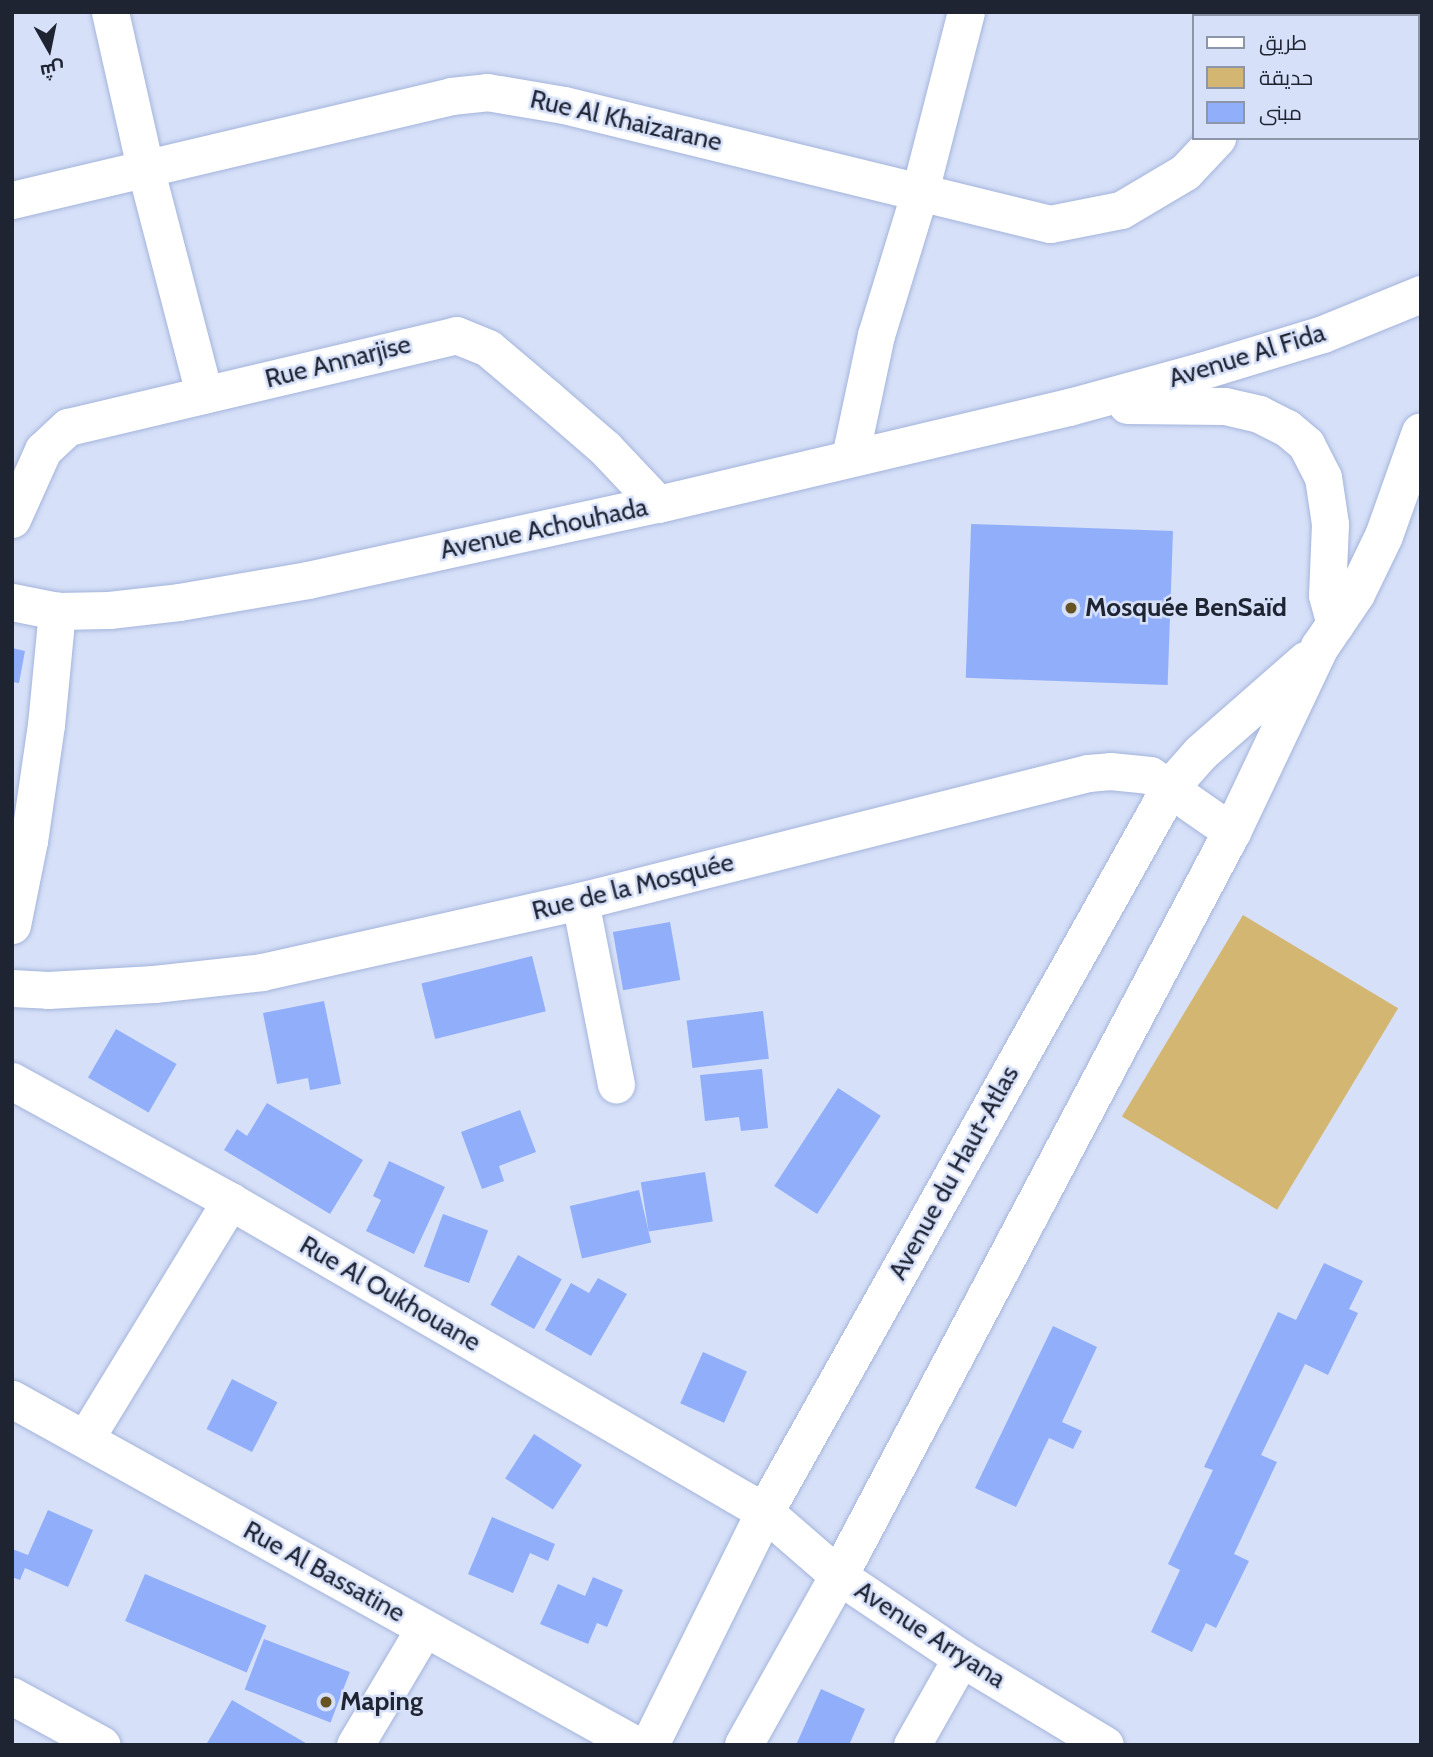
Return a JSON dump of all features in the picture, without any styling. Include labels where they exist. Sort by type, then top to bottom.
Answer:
[{"type":"main road","name":"Avenue du Haut-Atlas","points":[[744,1745],[839,1576],[1232,832],[1328,636],[1356,594],[1384,536],[1421,432]]},
{"type":"main road","name":"Avenue du Haut-Atlas","points":[[650,1745],[765,1512],[1171,787],[1201,753],[1328,636]]},
{"type":"street","points":[[110,12],[145,167],[204,394]]},
{"type":"street","points":[[850,457],[876,335],[920,191],[966,12]]},
{"type":"street","name":"Rue Al Khaizarane","points":[[12,200],[451,96],[487,92],[564,105],[1050,224],[1121,210],[1185,172],[1215,140]]},
{"type":"street","name":"Avenue Al Fida","points":[[1069,407],[1323,334],[1421,294]]},
{"type":"street","name":"Rue Annarjise","points":[[12,519],[43,450],[68,427],[442,336],[468,338],[488,348],[595,439],[658,504]]},
{"type":"street","points":[[1069,407],[1225,406],[1259,414],[1287,428],[1306,444],[1323,477],[1329,524],[1328,636]]},
{"type":"street","name":"Avenue Achouhada","points":[[12,602],[57,611],[109,610],[179,603],[308,580],[658,504],[1069,407]]},
{"type":"street","points":[[12,925],[29,841],[46,725],[57,611]]},
{"type":"street","name":"Rue de la Mosquée","points":[[12,988],[48,990],[154,984],[262,972],[580,901],[1088,773],[1110,771],[1150,775],[1171,787],[1232,832]]},
{"type":"street","points":[[580,901],[616,1085]]},
{"type":"street","name":"Rue Al Oukhouane","points":[[12,1081],[230,1201],[765,1512]]},
{"type":"street","points":[[85,1439],[230,1201]]},
{"type":"street","name":"Rue Al Bassatine","points":[[12,1399],[636,1745]]},
{"type":"street","name":"Avenue Arryana","points":[[765,1512],[839,1576],[961,1658],[1105,1745]]},
{"type":"street","points":[[355,1745],[424,1629]]},
{"type":"street","points":[[912,1745],[961,1658]]},
{"type":"street","points":[[12,1696],[82,1740]]},
{"type":"green space","points":[[1243,915],[1398,1008],[1277,1210],[1122,1116]]},
{"type":"building","name":"Mosquée BenSaïd","points":[[971,524],[1173,531],[1168,685],[966,678]]},
{"type":"building","points":[[12,648],[25,651],[19,683],[12,682]]},
{"type":"building","points":[[670,922],[680,980],[623,990],[613,932]]},
{"type":"building","points":[[532,956],[546,1011],[435,1039],[421,984]]},
{"type":"building","points":[[324,1001],[341,1084],[310,1090],[308,1078],[277,1084],[263,1013]]},
{"type":"building","points":[[763,1011],[769,1059],[692,1068],[687,1020]]},
{"type":"building","points":[[116,1029],[177,1064],[149,1112],[88,1077]]},
{"type":"building","points":[[762,1069],[768,1128],[741,1131],[739,1117],[705,1121],[700,1075]]},
{"type":"building","points":[[838,1088],[881,1116],[817,1214],[774,1186]]},
{"type":"building","points":[[267,1103],[363,1160],[330,1214],[224,1150],[237,1129],[247,1136]]},
{"type":"building","points":[[520,1110],[536,1152],[499,1166],[504,1181],[482,1189],[461,1132]]},
{"type":"building","points":[[389,1161],[445,1187],[414,1254],[366,1231],[381,1200],[373,1196]]},
{"type":"building","points":[[705,1172],[713,1221],[649,1232],[641,1182]]},
{"type":"building","points":[[639,1190],[651,1243],[582,1259],[570,1206]]},
{"type":"building","points":[[443,1214],[488,1230],[469,1283],[424,1267]]},
{"type":"building","points":[[518,1255],[562,1279],[534,1329],[490,1305]]},
{"type":"building","points":[[1324,1263],[1363,1281],[1349,1309],[1358,1313],[1328,1375],[1305,1364],[1261,1455],[1277,1462],[1234,1554],[1249,1561],[1216,1628],[1206,1623],[1192,1652],[1151,1632],[1180,1570],[1168,1564],[1213,1470],[1204,1467],[1278,1312],[1296,1320]]},
{"type":"building","points":[[598,1278],[627,1294],[591,1356],[545,1330],[571,1283],[589,1293]]},
{"type":"building","points":[[1053,1326],[1097,1347],[1062,1422],[1082,1431],[1073,1449],[1049,1438],[1016,1507],[975,1488]]},
{"type":"building","points":[[703,1352],[747,1372],[724,1423],[680,1403]]},
{"type":"building","points":[[232,1379],[277,1402],[252,1452],[207,1429]]},
{"type":"building","points":[[534,1434],[582,1465],[553,1509],[505,1478]]},
{"type":"building","points":[[48,1510],[93,1530],[68,1587],[25,1568],[20,1580],[12,1577],[12,1549],[28,1555]]},
{"type":"building","points":[[492,1517],[555,1544],[548,1561],[530,1553],[513,1593],[468,1574]]},
{"type":"building","points":[[145,1574],[267,1626],[247,1673],[125,1621]]},
{"type":"building","points":[[593,1577],[623,1590],[607,1627],[597,1623],[588,1644],[540,1624],[558,1584],[585,1596]]},
{"type":"building","points":[[264,1639],[350,1672],[331,1722],[245,1689]]},
{"type":"building","points":[[821,1689],[865,1709],[849,1745],[796,1745]]},
{"type":"building","points":[[232,1700],[309,1745],[206,1745]]},
{"type":"place","name":"Mosquée BenSaïd","points":[[1071,608]]},
{"type":"place","name":"Maping","points":[[326,1702]]}]
